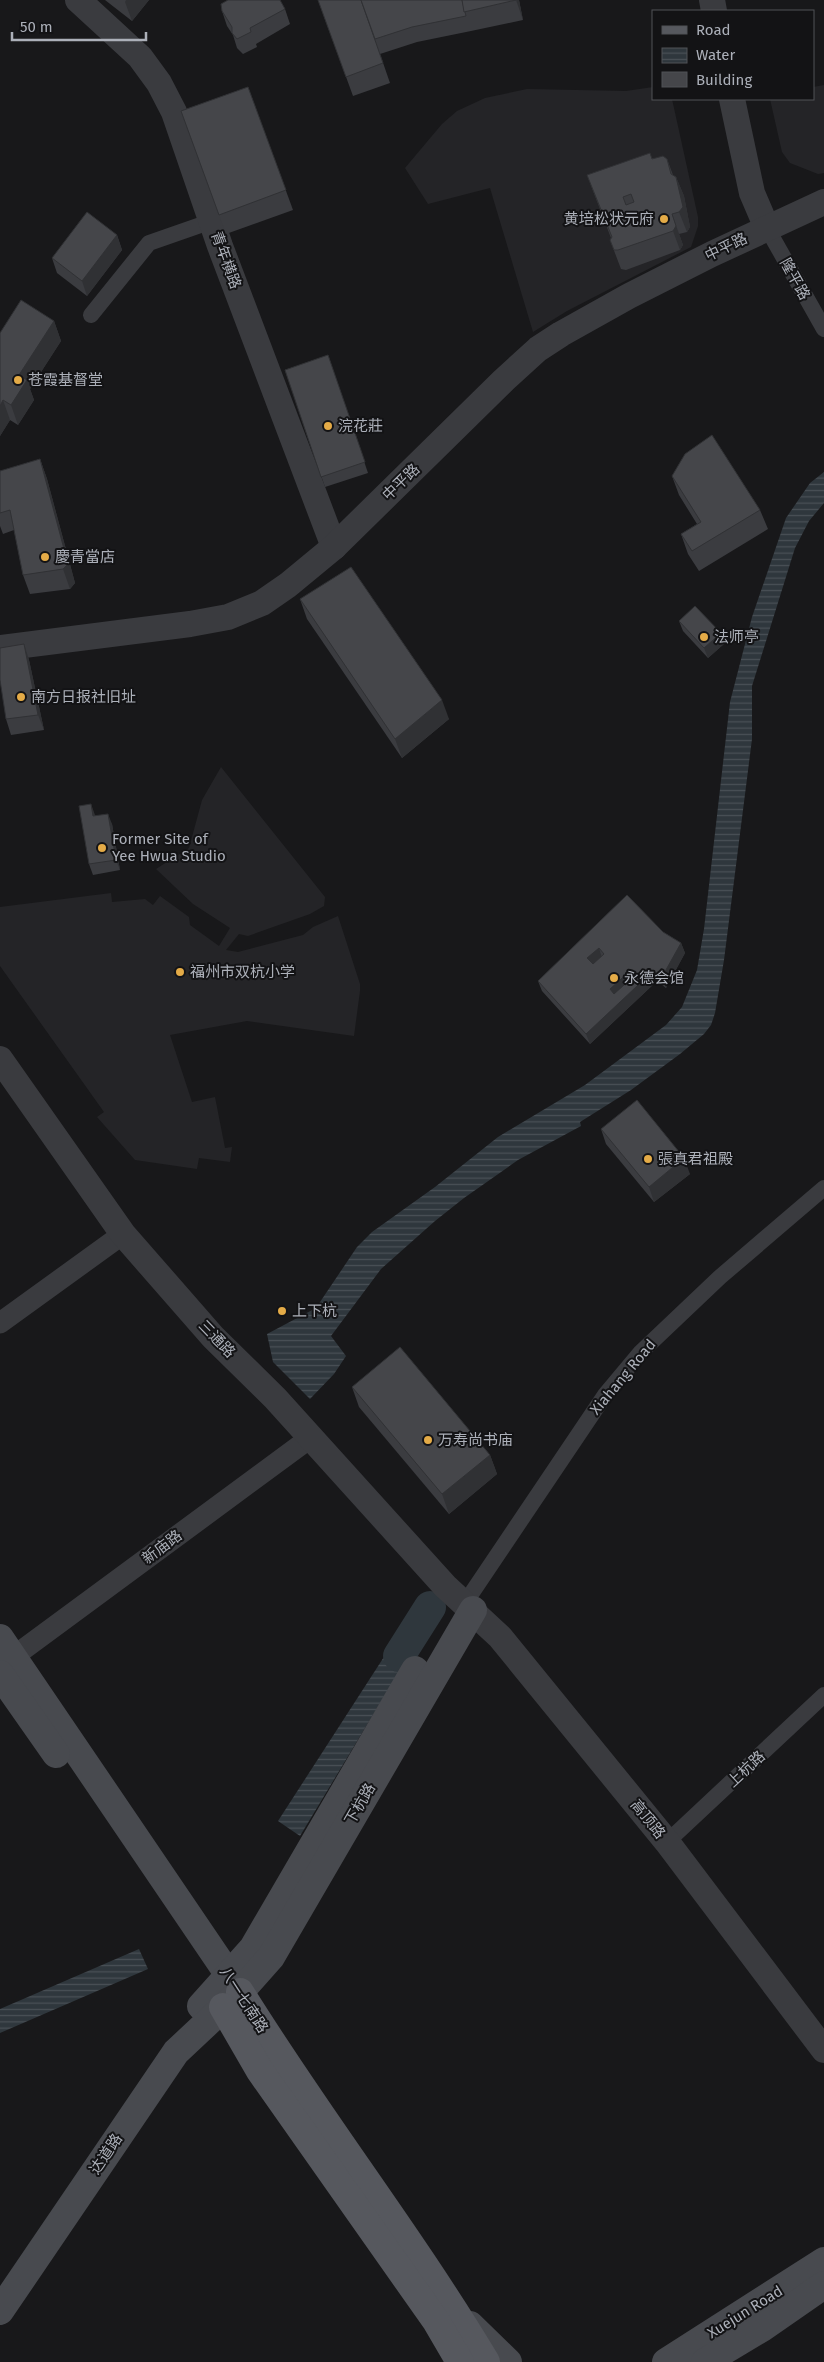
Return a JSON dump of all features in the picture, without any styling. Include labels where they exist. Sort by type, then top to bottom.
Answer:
[{"type":"main road","name":"下杭路","points":[[227,1991],[271,1957],[466,1604]]},
{"type":"main road","name":"八一七南路","points":[[3,1664],[227,1991],[280,2057],[446,2316],[486,2362]]},
{"type":"main road","points":[[0,2278],[165,2044],[227,1991]]},
{"type":"main road","name":"达道路","points":[[0,2311],[176,2052],[227,1991]]},
{"type":"main road","name":"Xuejun Road","points":[[666,2362],[824,2261]]},
{"type":"main road","name":"Xuejun Road","points":[[705,2362],[762,2328],[824,2285]]},
{"type":"main road","name":"八一七南路","points":[[446,2316],[460,2362]]},
{"type":"main road","points":[[446,2316],[447,2362]]},
{"type":"main road","points":[[446,2316],[508,2362]]},
{"type":"street","name":"青年横路","points":[[78,0],[128,44],[159,83],[180,128],[212,221],[334,547]]},
{"type":"street","points":[[732,100],[752,192],[767,228]]},
{"type":"street","name":"中平路","points":[[0,648],[190,624],[228,617],[262,604],[334,547],[504,380],[538,350],[561,334],[629,296],[824,202]]},
{"type":"street","points":[[92,315],[149,243],[212,221]]},
{"type":"street","name":"隆平路","points":[[767,228],[824,329]]},
{"type":"street","name":"三通路","points":[[0,1059],[123,1234],[213,1336],[276,1398],[445,1586],[466,1604]]},
{"type":"street","name":"Xiahang Road","points":[[466,1604],[605,1395],[629,1366],[720,1277],[824,1188]]},
{"type":"street","points":[[0,1323],[123,1234]]},
{"type":"street","name":"新庙路","points":[[3,1664],[310,1438]]},
{"type":"street","name":"高顶路","points":[[466,1604],[500,1637],[667,1842],[824,2050]]},
{"type":"street","name":"上杭路","points":[[667,1842],[824,1695]]},
{"type":"shaded area","points":[[824,85],[824,173],[818,174],[790,163],[782,152],[770,100],[814,100],[814,87]]},
{"type":"shaded area","points":[[652,87],[652,100],[672,100],[698,217],[698,226],[691,247],[567,311],[533,332],[490,188],[428,204],[405,168],[442,124],[457,111],[485,98],[527,89],[626,91]]},
{"type":"shaded area","name":"福州市双杭小学","points":[[221,767],[325,897],[324,906],[310,914],[248,936],[239,934],[226,950],[238,952],[303,935],[313,927],[338,916],[360,984],[360,991],[354,1036],[247,1021],[170,1035],[192,1102],[215,1097],[225,1148],[232,1147],[230,1162],[199,1158],[197,1169],[135,1160],[97,1117],[104,1112],[0,966],[0,907],[111,893],[112,902],[145,899],[153,905],[160,896],[189,917],[190,925],[219,946],[230,928],[193,904],[156,869],[189,848],[202,800]]},
{"type":"water","points":[[824,472],[824,503],[809,521],[795,548],[752,686],[752,739],[724,960],[715,1013],[711,1025],[704,1034],[680,1054],[631,1090],[580,1122],[581,1126],[518,1160],[464,1198],[381,1269],[331,1336],[346,1356],[334,1374],[310,1399],[273,1362],[267,1334],[316,1308],[357,1247],[372,1232],[435,1187],[498,1137],[585,1085],[666,1025],[682,1007],[697,970],[704,929],[730,702],[752,617],[786,518],[810,483]]},
{"type":"water","points":[[413,1612],[429,1622],[300,1836],[278,1821]]},
{"type":"water","points":[[139,1949],[148,1969],[0,2033],[0,2009]]},
{"type":"building","points":[[228,0],[280,0],[285,9],[250,28],[251,32],[237,39],[232,33],[232,27],[222,11],[221,4]]},
{"type":"building","points":[[318,0],[361,0],[383,63],[346,77]]},
{"type":"building","points":[[361,0],[462,0],[466,16],[412,27],[375,39]]},
{"type":"building","points":[[462,0],[516,0],[464,12]]},
{"type":"building","points":[[248,87],[286,190],[219,215],[181,111]]},
{"type":"building","name":"黄培松状元府","points":[[650,153],[652,159],[663,156],[667,159],[671,174],[676,177],[683,207],[679,212],[672,214],[676,226],[673,231],[614,250],[610,240],[612,237],[587,175]],"holes":[[[631,194],[634,202],[626,205],[623,197]]]},
{"type":"building","points":[[87,212],[117,235],[82,281],[52,258]]},
{"type":"building","points":[[21,300],[54,321],[19,375],[27,380],[11,405],[3,400],[0,406],[0,333]]},
{"type":"building","name":"浣花莊","points":[[328,355],[365,462],[321,477],[285,370]]},
{"type":"building","points":[[712,435],[760,510],[692,551],[681,534],[701,522],[672,476],[685,454]]},
{"type":"building","name":"慶青當店","points":[[40,459],[68,564],[63,569],[23,575],[10,510],[0,513],[0,471]]},
{"type":"building","points":[[351,567],[442,700],[395,739],[300,599]]},
{"type":"building","points":[[695,606],[721,633],[704,648],[679,621]]},
{"type":"building","name":"南方日报社旧址","points":[[24,644],[38,715],[6,719],[0,680],[0,648]]},
{"type":"building","name":"Former Site of Yee Hwua Studio","points":[[91,804],[93,816],[108,814],[116,860],[89,864],[79,806]]},
{"type":"building","name":"永德会馆","points":[[627,895],[663,932],[681,943],[662,977],[653,971],[586,1034],[538,981]],"holes":[[[599,948],[604,954],[593,964],[587,958]],[[630,971],[634,976],[614,994],[610,989]]]},
{"type":"building","name":"張真君祖殿","points":[[637,1100],[684,1158],[649,1187],[601,1129]]},
{"type":"building","name":"万寿尚书庙","points":[[400,1347],[490,1455],[442,1494],[352,1387]]},
{"type":"waterway","points":[[399,1656],[430,1607]]},
{"type":"place","name":"黄培松状元府","points":[[664,219]]},
{"type":"place","name":"苍霞基督堂","points":[[18,380]]},
{"type":"place","name":"浣花莊","points":[[328,426]]},
{"type":"place","name":"慶青當店","points":[[45,557]]},
{"type":"place","name":"法师亭","points":[[704,637]]},
{"type":"place","name":"南方日报社旧址","points":[[21,697]]},
{"type":"place","name":"Former Site of Yee Hwua Studio","points":[[102,848]]},
{"type":"place","name":"福州市双杭小学","points":[[180,972]]},
{"type":"place","name":"永德会馆","points":[[614,978]]},
{"type":"place","name":"張真君祖殿","points":[[648,1159]]},
{"type":"place","name":"上下杭","points":[[282,1311]]},
{"type":"place","name":"万寿尚书庙","points":[[428,1440]]}]
